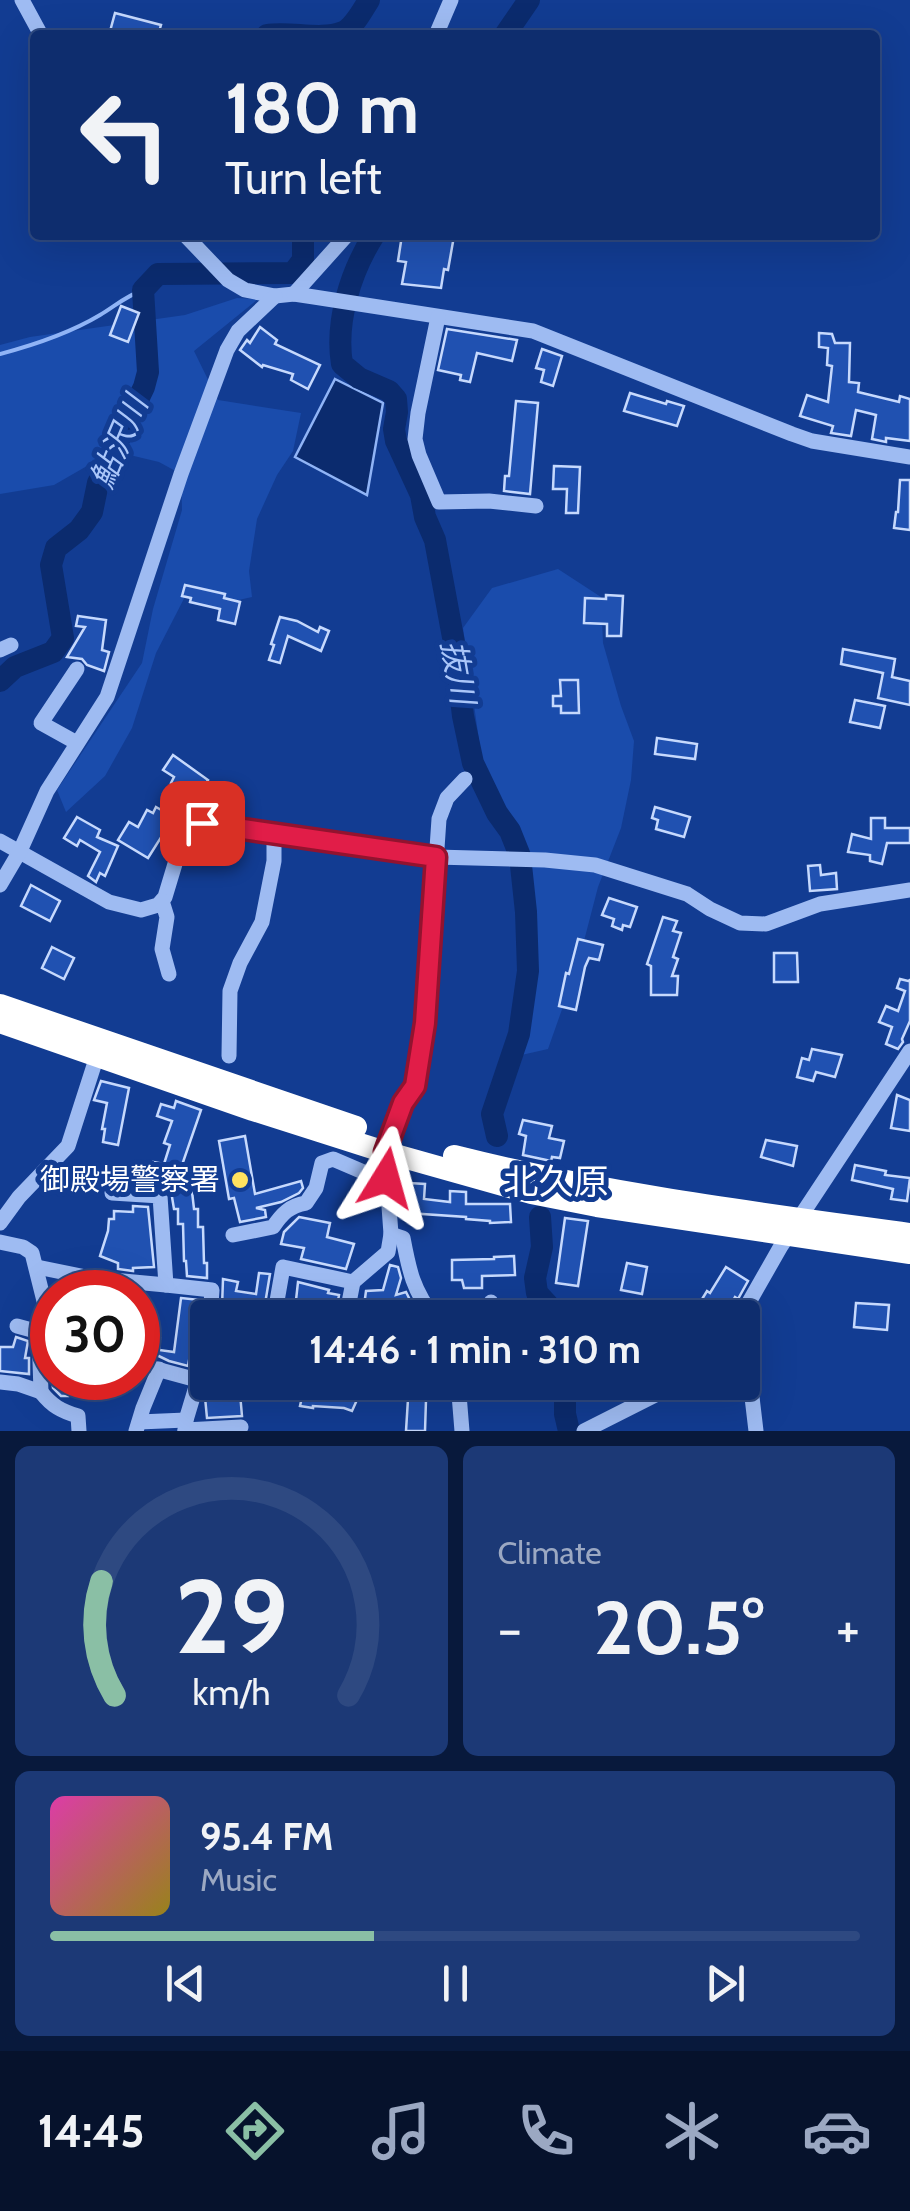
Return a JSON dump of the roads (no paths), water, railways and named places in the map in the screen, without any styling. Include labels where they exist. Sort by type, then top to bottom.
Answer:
[{"type":"highway","points":[[0,992],[26,1003],[97,1056],[387,1145],[910,1253]]},
{"type":"highway","points":[[0,1005],[68,1036],[387,1145]]},
{"type":"highway","points":[[0,1022],[68,1036]]},
{"type":"highway","points":[[0,1032],[68,1036]]},
{"type":"highway","points":[[795,1227],[910,1234]]},
{"type":"street","points":[[22,0],[37,30]]},
{"type":"street","points":[[438,30],[452,0]]},
{"type":"street","points":[[190,240],[228,280],[245,290],[532,331],[812,441],[910,457]]},
{"type":"street","points":[[294,294],[343,240]]},
{"type":"street","points":[[0,885],[8,845],[106,697],[227,350],[238,332],[276,296]]},
{"type":"street","points":[[438,317],[415,440],[439,502],[536,506]]},
{"type":"street","points":[[77,669],[41,723],[78,743]]},
{"type":"street","points":[[350,1300],[353,1282],[388,1252],[392,1234],[387,1145],[403,1103],[415,1086],[425,1023],[439,820],[448,798],[465,778]]},
{"type":"street","points":[[8,845],[109,902],[141,910],[158,905],[165,897],[181,844],[202,823],[436,857],[529,859],[596,866],[687,894],[740,923],[766,924],[820,904],[910,890]]},
{"type":"street","points":[[229,1056],[230,991],[262,922],[274,860],[274,834]]},
{"type":"street","points":[[162,901],[166,917],[162,949],[169,974]]},
{"type":"street","points":[[751,1300],[910,1052]]},
{"type":"street","points":[[0,1223],[18,1197],[68,1146],[97,1056]]},
{"type":"street","points":[[233,1234],[273,1227],[294,1205],[306,1203],[316,1188],[322,1164],[332,1158],[386,1178]]},
{"type":"street","points":[[112,1193],[160,1196],[166,1285]]},
{"type":"street","points":[[392,1234],[402,1238],[411,1279],[422,1300]]},
{"type":"street","points":[[0,1242],[32,1253],[38,1270]]},
{"type":"street","points":[[37,1267],[91,1278],[212,1290],[211,1300]]},
{"type":"street","points":[[277,1300],[283,1268],[353,1282]]},
{"type":"street","points":[[17,1326],[30,1329]]},
{"type":"street","points":[[160,1369],[190,1378]]},
{"type":"street","points":[[0,1382],[30,1388]]},
{"type":"street","points":[[47,1400],[78,1416],[79,1431]]},
{"type":"street","points":[[148,1400],[138,1427],[241,1427]]},
{"type":"street","points":[[185,1427],[191,1400]]},
{"type":"street","points":[[459,1400],[462,1431]]},
{"type":"street","points":[[584,1431],[646,1400]]},
{"type":"street","points":[[752,1400],[756,1431]]},
{"type":"waterway","name":"鮎沢川","points":[[347,30],[369,0]]},
{"type":"waterway","name":"抜川","points":[[508,30],[529,0]]},
{"type":"waterway","name":"鮎沢川","points":[[0,681],[15,667],[53,652],[63,638],[51,565],[56,548],[79,530],[92,512],[98,483],[144,387],[148,372],[143,290],[158,274],[293,273],[303,260],[303,240]]},
{"type":"waterway","name":"抜川","points":[[371,240],[347,297],[341,331],[342,364],[396,399],[396,441],[421,495],[435,540],[473,763],[520,856],[528,971],[519,1034],[492,1114],[497,1136]]},
{"type":"waterway","points":[[0,354],[76,327],[143,290]]},
{"type":"waterway","name":"抜川","points":[[540,1217],[542,1247],[535,1278],[537,1293],[543,1300]]},
{"type":"waterway","name":"抜川","points":[[565,1400],[569,1431]]},
{"type":"place","name":"御殿場警察署","points":[[240,1180]]},
{"type":"district","name":"北久原","points":[[556,1182]]}]
